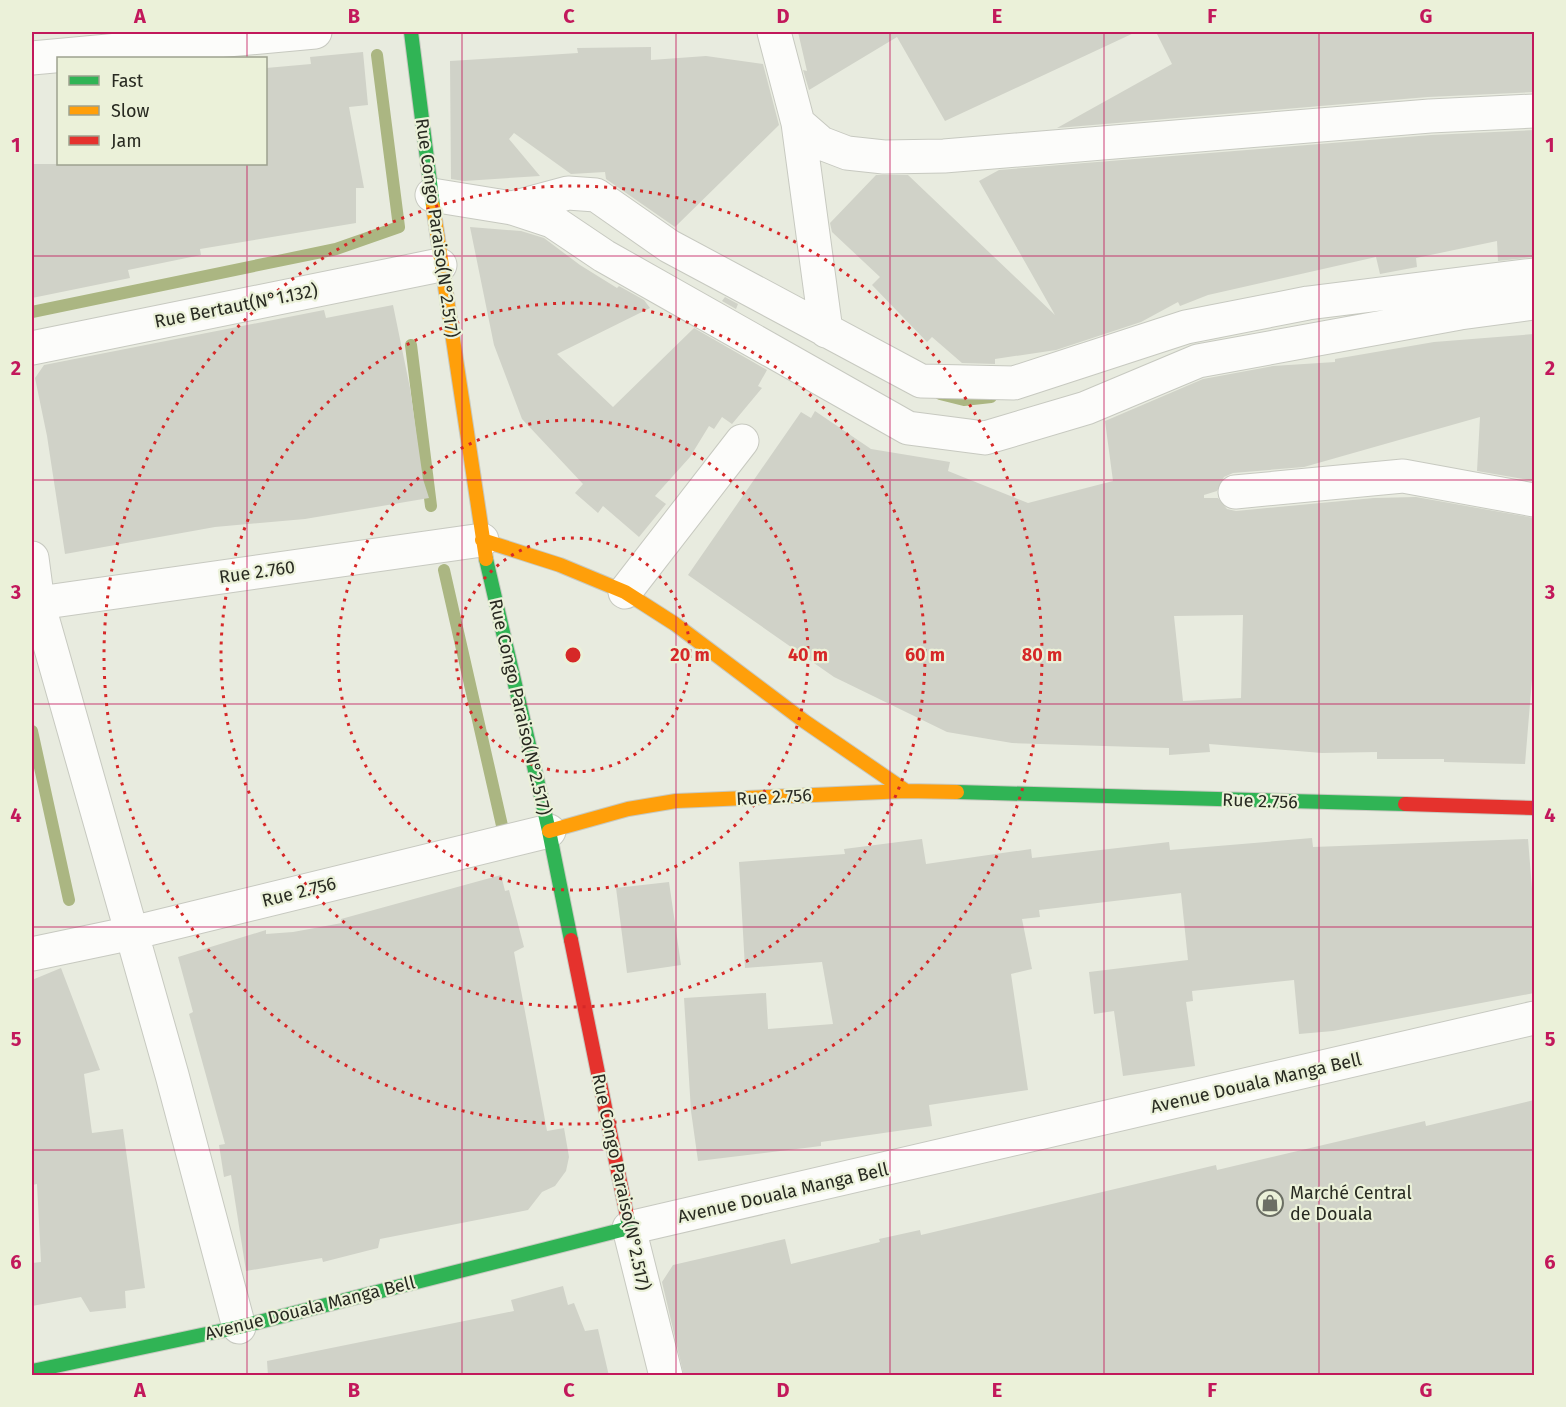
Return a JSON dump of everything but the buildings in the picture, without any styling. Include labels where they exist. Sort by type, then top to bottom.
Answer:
[{"type":"street","points":[[32,58],[315,32]]},
{"type":"street","name":"Rue Congo Paraiso(N°2.517)","points":[[411,32],[440,265],[482,540],[549,831],[628,1228],[666,1376]]},
{"type":"street","points":[[774,32],[798,123],[826,331]]},
{"type":"street","points":[[798,123],[820,143],[847,153],[894,157],[944,156],[1419,117],[1534,111]]},
{"type":"street","points":[[512,208],[568,193],[596,195],[669,246],[921,381],[1014,383],[1186,327],[1308,303],[1534,275]]},
{"type":"street","points":[[432,195],[512,208],[552,221],[604,256],[908,428],[985,438],[1086,408],[1198,361],[1460,313],[1534,303]]},
{"type":"street","name":"Rue Bertaut(N°1.132)","points":[[32,348],[440,265]]},
{"type":"street","points":[[625,592],[742,441]]},
{"type":"street","points":[[1235,492],[1403,476],[1534,500]]},
{"type":"street","points":[[482,540],[560,566],[625,592],[675,624],[804,721],[906,791]]},
{"type":"street","name":"Rue 2.760","points":[[35,603],[482,540]]},
{"type":"street","points":[[32,558],[35,603],[132,933],[238,1327]]},
{"type":"street","name":"Rue 2.756","points":[[32,954],[132,933],[549,831],[628,809],[676,801],[906,791],[1534,808]]},
{"type":"street","name":"Avenue Douala Manga Bell","points":[[32,1371],[238,1327],[628,1228],[1534,1018]]},
{"type":"waterway","points":[[32,312],[336,249],[399,227],[377,55]]},
{"type":"waterway","points":[[411,345],[431,506]]},
{"type":"waterway","points":[[940,394],[964,400],[991,397]]},
{"type":"waterway","points":[[444,570],[503,830]]},
{"type":"waterway","points":[[32,731],[69,900]]},
{"type":"traffic: fast","points":[[411,32],[433,206]]},
{"type":"traffic: fast","points":[[486,559],[549,831],[571,940]]},
{"type":"traffic: fast","points":[[957,792],[1405,804]]},
{"type":"traffic: fast","points":[[32,1371],[239,1327],[629,1228],[627,1216]]},
{"type":"traffic: slow","points":[[433,206],[486,559]]},
{"type":"traffic: slow","points":[[482,540],[560,565],[625,592],[675,624],[804,721],[906,791]]},
{"type":"traffic: slow","points":[[549,831],[628,809],[676,801],[906,791],[957,792]]},
{"type":"traffic: jam","points":[[1405,804],[1534,808]]},
{"type":"traffic: jam","points":[[571,940],[627,1216]]},
{"type":"place","name":"Marché Central de Douala","points":[[1270,1203]]}]
